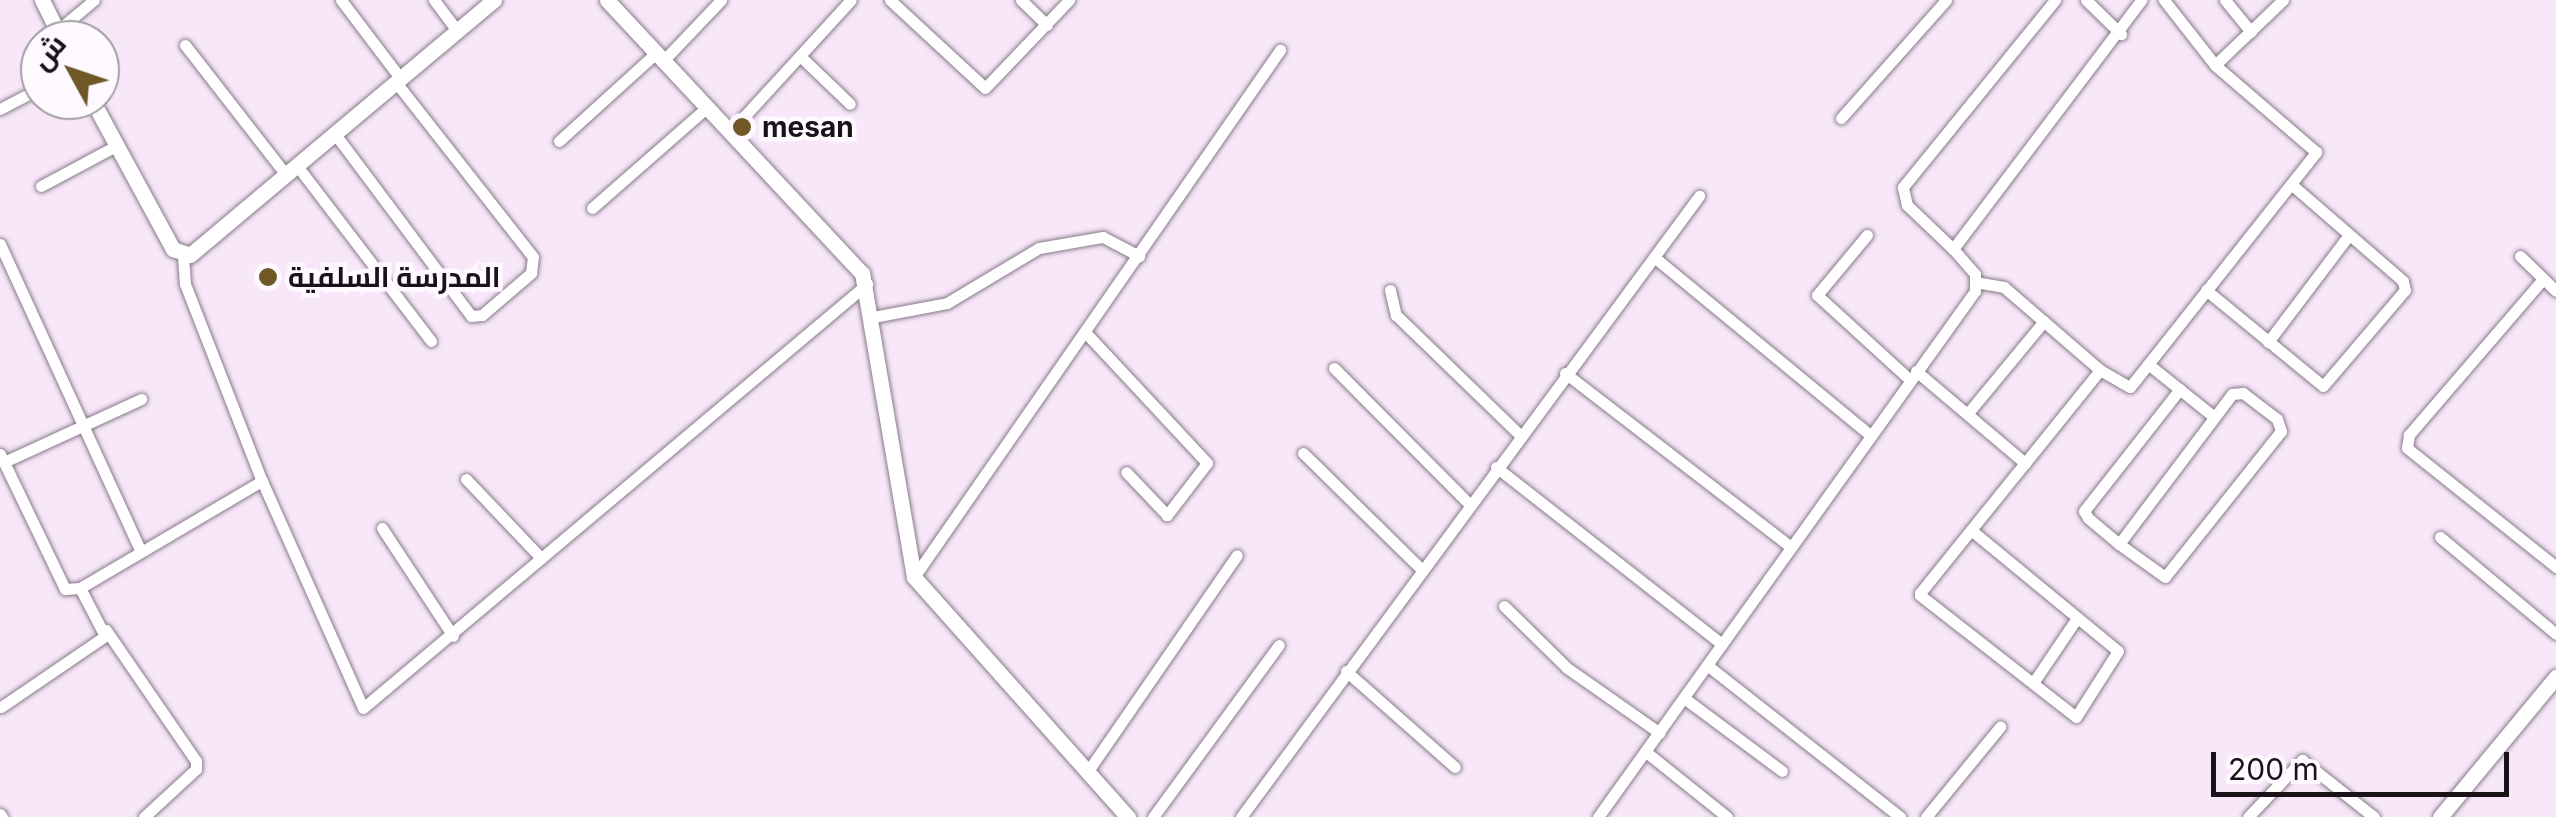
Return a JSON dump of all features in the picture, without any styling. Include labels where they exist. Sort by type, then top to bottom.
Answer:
[{"type":"street","points":[[75,20],[94,0]]},
{"type":"street","points":[[335,134],[471,316],[519,284],[535,261],[341,0]]},
{"type":"street","points":[[434,0],[457,31]]},
{"type":"street","points":[[182,256],[205,247],[494,0]]},
{"type":"street","points":[[606,0],[867,284],[914,578],[1123,815]]},
{"type":"street","points":[[559,141],[721,0]]},
{"type":"street","points":[[728,132],[851,0]]},
{"type":"street","points":[[890,0],[982,88],[1069,0]]},
{"type":"street","points":[[1021,0],[1046,24]]},
{"type":"street","points":[[1842,118],[1946,0]]},
{"type":"street","points":[[2055,0],[1903,187],[1907,205],[1953,249],[1977,282],[2004,287],[2127,389],[2315,148],[2216,65],[2164,0]]},
{"type":"street","points":[[2086,0],[2120,34]]},
{"type":"street","points":[[1953,249],[2120,34],[2141,0]]},
{"type":"street","points":[[2225,0],[2251,32]]},
{"type":"street","points":[[2216,65],[2283,0]]},
{"type":"street","points":[[186,45],[430,341]]},
{"type":"street","points":[[914,578],[1280,50]]},
{"type":"street","points":[[800,56],[850,104]]},
{"type":"street","points":[[592,208],[705,109]]},
{"type":"street","points":[[102,120],[182,256],[186,284],[262,481],[362,708],[453,636],[867,284]]},
{"type":"street","points":[[41,186],[116,146]]},
{"type":"street","points":[[2206,290],[2326,386],[2405,290],[2290,184]]},
{"type":"street","points":[[1241,817],[1564,373],[1699,196]]},
{"type":"street","points":[[2268,342],[2349,235]]},
{"type":"street","points":[[1866,236],[1817,296],[1912,375],[1968,413],[2024,463]]},
{"type":"street","points":[[873,316],[947,303],[1036,248],[1103,237],[1139,256]]},
{"type":"street","points":[[2,253],[140,550]]},
{"type":"street","points":[[1654,256],[1870,435]]},
{"type":"street","points":[[2520,256],[2556,291]]},
{"type":"street","points":[[2543,279],[2409,436],[2407,448],[2556,567]]},
{"type":"street","points":[[1619,817],[1602,812],[1977,282]]},
{"type":"street","points":[[1390,290],[1396,316],[1520,435]]},
{"type":"street","points":[[1968,413],[2044,321]]},
{"type":"street","points":[[1085,332],[1206,463],[1167,515],[1126,472]]},
{"type":"street","points":[[2148,364],[2213,416]]},
{"type":"street","points":[[1334,368],[1469,504]]},
{"type":"street","points":[[1970,530],[2118,651],[2079,715],[2073,718],[1920,595],[1970,530],[2100,370]]},
{"type":"street","points":[[1564,373],[1790,547]]},
{"type":"street","points":[[2120,544],[2213,416],[2240,392],[2282,425],[2170,575],[2120,544],[2088,518],[2086,507],[2180,389]]},
{"type":"street","points":[[140,399],[2,458],[57,579],[66,589],[80,588],[262,481]]},
{"type":"street","points":[[1303,453],[1421,569]]},
{"type":"street","points":[[1496,467],[1722,644]]},
{"type":"street","points":[[466,479],[541,558]]},
{"type":"street","points":[[382,528],[453,636]]},
{"type":"street","points":[[2440,537],[2556,634]]},
{"type":"street","points":[[1088,771],[1236,554]]},
{"type":"street","points":[[80,588],[196,761],[196,770],[144,817]]},
{"type":"street","points":[[1504,606],[1568,668],[1660,732]]},
{"type":"street","points":[[2033,684],[2077,618]]},
{"type":"street","points":[[1,707],[106,630]]},
{"type":"street","points":[[1153,817],[1279,645]]},
{"type":"street","points":[[1707,665],[1900,817]]},
{"type":"street","points":[[1346,671],[1455,767]]},
{"type":"street","points":[[2440,817],[2556,678]]},
{"type":"street","points":[[1684,698],[1782,771]]},
{"type":"street","points":[[1926,817],[2000,726]]},
{"type":"street","points":[[1646,752],[1728,817]]},
{"type":"street","points":[[2248,817],[2302,760],[2374,817]]},
{"type":"place","name":"mesan","points":[[742,127]]},
{"type":"place","name":"المدرسة السلفية","points":[[268,277]]}]
